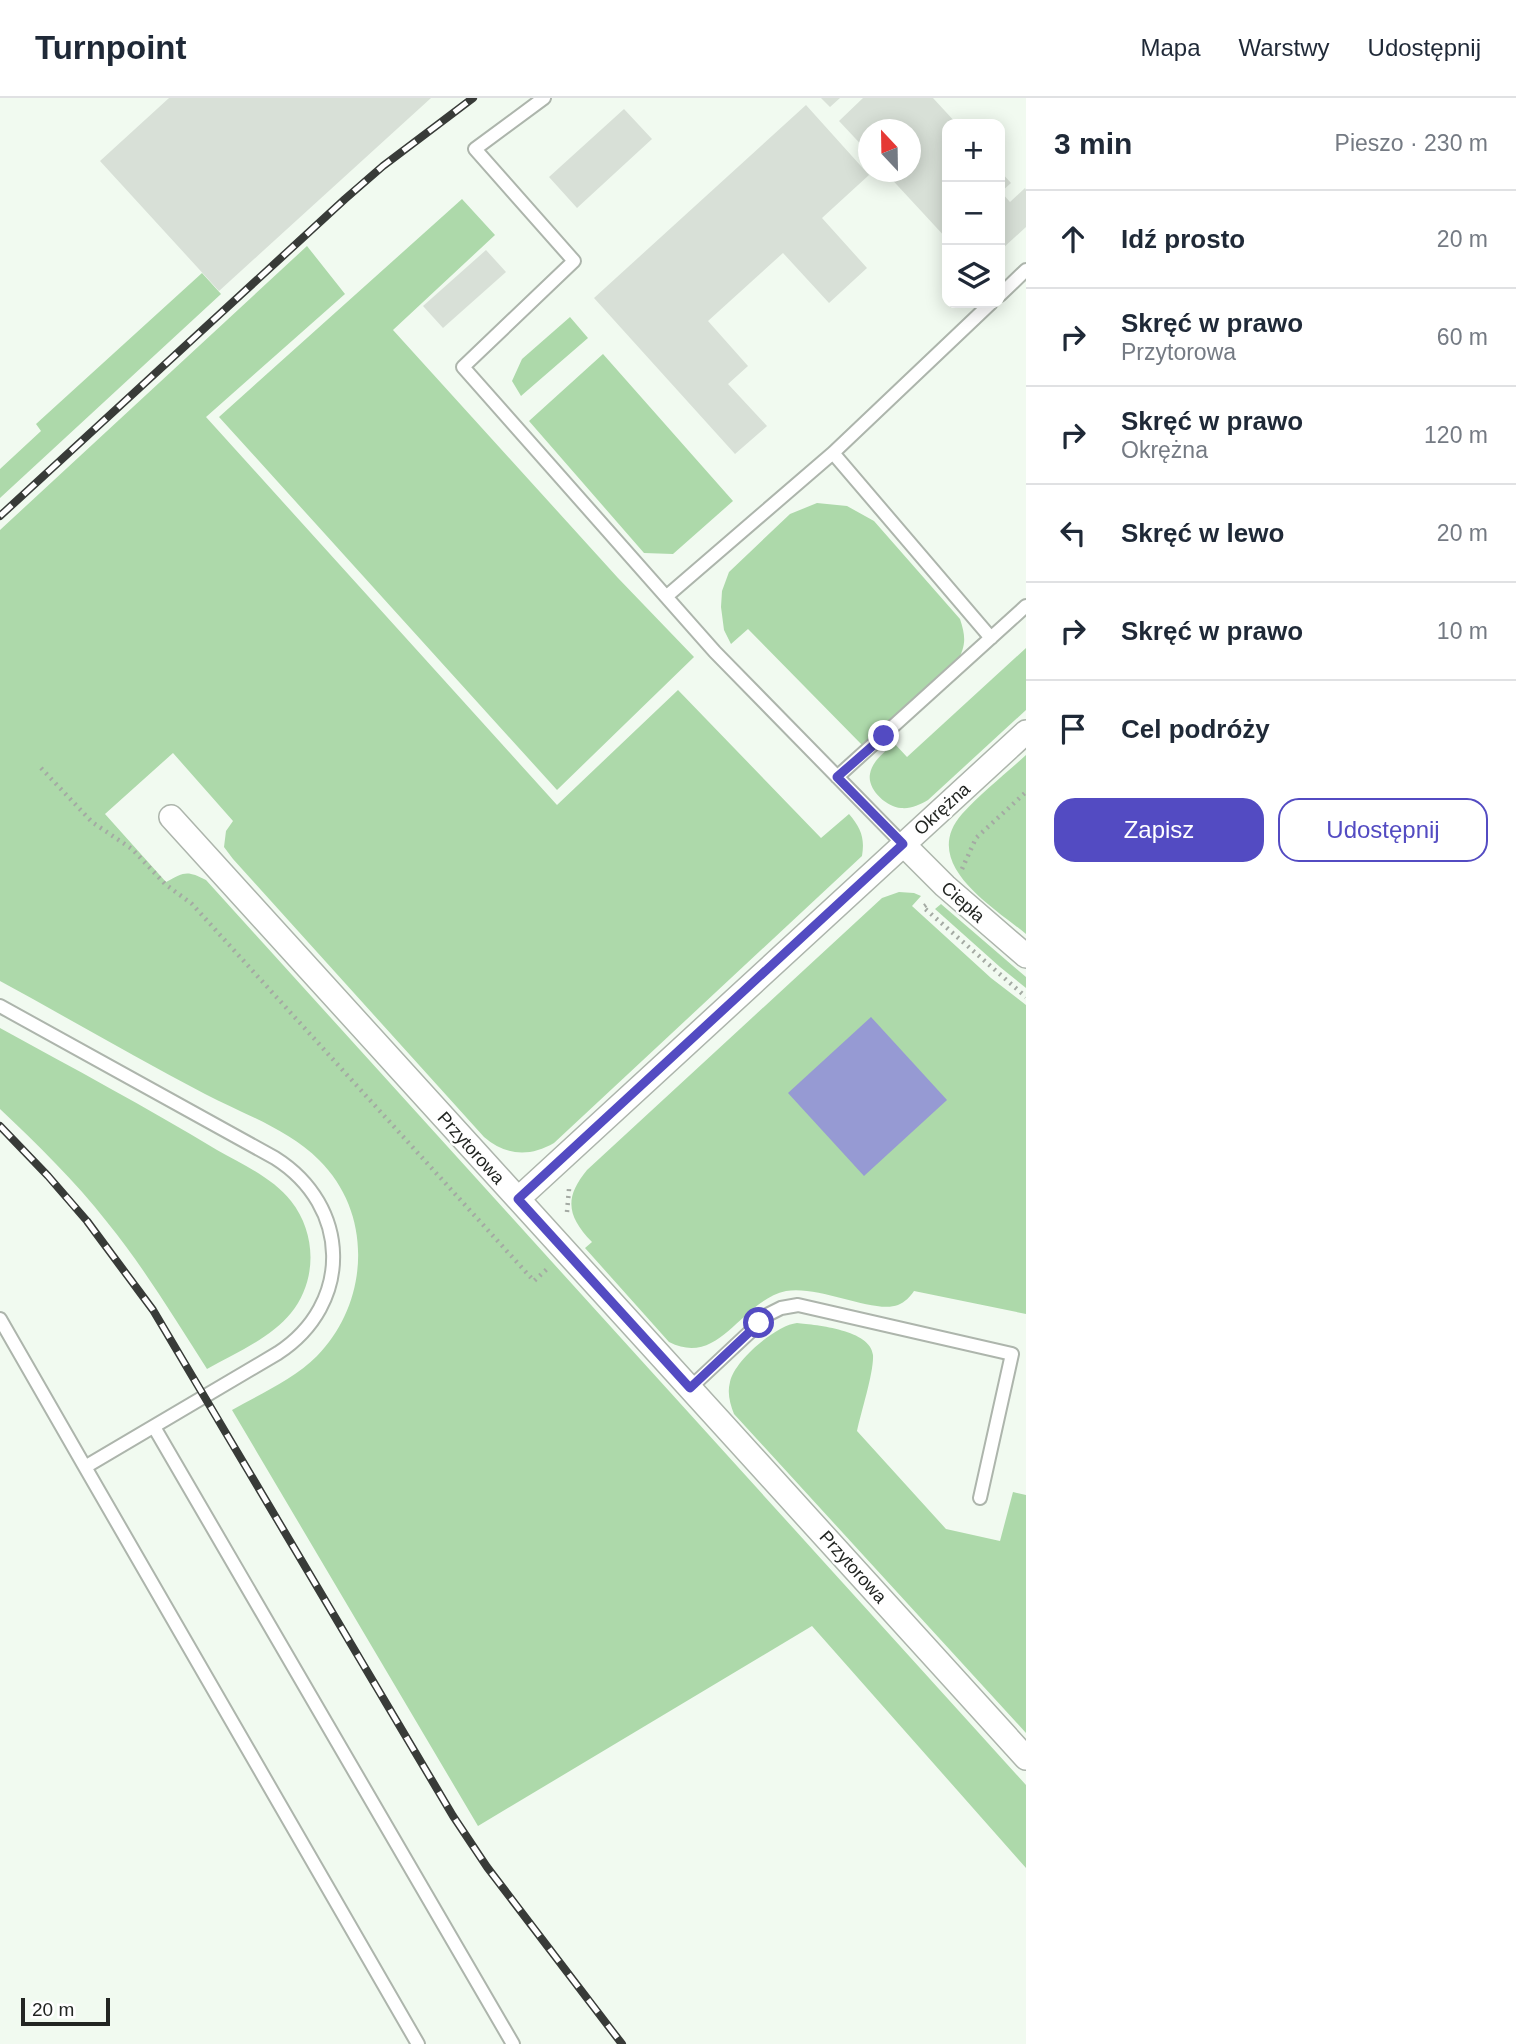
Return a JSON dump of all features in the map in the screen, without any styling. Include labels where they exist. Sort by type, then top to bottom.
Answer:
[{"type":"street","name":"Okrężna","points":[[518,1199],[1026,732]]},
{"type":"street","name":"Przytorowa","points":[[171,817],[1026,1758]]},
{"type":"street","name":"Ciepła","points":[[903,844],[945,886],[1026,956]]},
{"type":"lane","points":[[544,98],[475,149],[574,261],[463,367],[715,653],[903,844]]},
{"type":"lane","points":[[1005,290],[1026,270]]},
{"type":"lane","points":[[667,596],[833,453],[986,308]]},
{"type":"lane","points":[[833,453],[990,638]]},
{"type":"lane","points":[[837,777],[1026,606]]},
{"type":"lane","points":[[0,1006],[282,1163],[308,1186],[325,1215],[333,1247],[332,1270],[321,1307],[299,1338],[85,1467]]},
{"type":"lane","points":[[690,1388],[769,1314],[781,1308],[798,1305],[1012,1354],[980,1498]]},
{"type":"lane","points":[[0,1319],[418,2044]]},
{"type":"lane","points":[[154,1427],[513,2044]]},
{"type":"path","points":[[41,768],[92,822],[132,849],[165,884],[192,905],[534,1281],[567,1252]]},
{"type":"path","points":[[1026,792],[976,838],[965,866],[923,907],[1026,997]]},
{"type":"path","points":[[568,1215],[566,1201],[570,1184]]},
{"type":"green space","points":[[462,199],[495,235],[393,330],[618,578],[694,657],[557,790],[219,417]]},
{"type":"green space","points":[[307,246],[345,294],[206,417],[557,805],[678,690],[821,838],[849,814],[861,834],[862,856],[554,1143],[536,1151],[518,1152],[501,1148],[484,1137],[233,859],[224,847],[226,831],[233,821],[173,753],[105,814],[166,882],[186,874],[206,880],[1026,1785],[1026,1868],[812,1626],[478,1826],[232,1410],[276,1386],[308,1364],[334,1335],[347,1311],[355,1285],[358,1258],[356,1232],[349,1206],[337,1182],[319,1160],[293,1139],[179,1080],[0,981],[0,530]]},
{"type":"green space","points":[[202,273],[221,294],[0,498],[0,469],[41,431],[36,424]]},
{"type":"green space","points":[[570,317],[588,338],[521,396],[512,381],[522,359]]},
{"type":"green space","points":[[603,354],[733,501],[673,554],[644,553],[529,421]]},
{"type":"green space","points":[[817,503],[847,506],[874,521],[960,619],[963,631],[964,641],[957,662],[864,747],[748,629],[731,644],[724,630],[722,591],[729,572],[790,514]]},
{"type":"green space","points":[[1026,648],[1026,710],[928,800],[901,808],[889,804],[879,796],[871,786],[870,774],[873,765],[883,753],[894,743],[907,757]]},
{"type":"green space","points":[[1026,755],[1026,934],[979,897],[965,882],[954,866],[949,849],[951,832],[962,814]]},
{"type":"green space","points":[[899,892],[921,896],[912,906],[991,978],[1026,1005],[1026,1314],[914,1291],[903,1302],[888,1307],[814,1292],[786,1291],[755,1307],[716,1340],[687,1348],[669,1342],[585,1248],[592,1242],[573,1215],[572,1198],[575,1189],[587,1170],[882,898]]},
{"type":"green space","points":[[941,904],[1026,977],[1026,988],[935,909]]},
{"type":"green space","points":[[0,1028],[247,1166],[284,1193],[300,1214],[306,1228],[310,1257],[306,1287],[300,1300],[283,1322],[252,1344],[207,1369],[147,1276],[107,1222],[69,1178],[0,1109]]},
{"type":"green space","points":[[797,1323],[842,1330],[863,1340],[870,1347],[873,1355],[871,1371],[857,1431],[946,1529],[1000,1541],[1013,1492],[1026,1495],[1026,1733],[734,1414],[729,1398],[729,1386],[739,1364],[768,1337],[788,1325]]},
{"type":"water","points":[[871,1017],[947,1100],[864,1176],[788,1093]]},
{"type":"building","points":[[169,98],[431,98],[219,291],[100,161]]},
{"type":"building","points":[[821,98],[840,98],[830,107]]},
{"type":"building","points":[[863,98],[933,98],[952,119],[942,119],[942,234],[894,182],[921,182],[921,119],[858,119],[858,141],[839,121]]},
{"type":"building","points":[[806,105],[858,163],[858,182],[861,182],[822,218],[867,268],[829,303],[783,253],[708,321],[748,366],[728,384],[767,426],[735,454],[594,298]]},
{"type":"building","points":[[624,109],[652,139],[577,208],[549,177]]},
{"type":"building","points":[[1005,176],[1011,183],[1005,188]]},
{"type":"building","points":[[1025,188],[1026,190],[1026,227],[1005,246],[1005,196],[1010,202]]},
{"type":"building","points":[[486,250],[506,272],[443,328],[423,306]]},
{"type":"railway","points":[[0,516],[345,199],[383,166],[473,98]]},
{"type":"railway","points":[[0,1126],[87,1221],[153,1310],[453,1816],[487,1867],[622,2044]]},
{"type":"route","points":[[759,1323],[690,1388],[518,1199],[903,844],[837,777],[884,736]]}]
